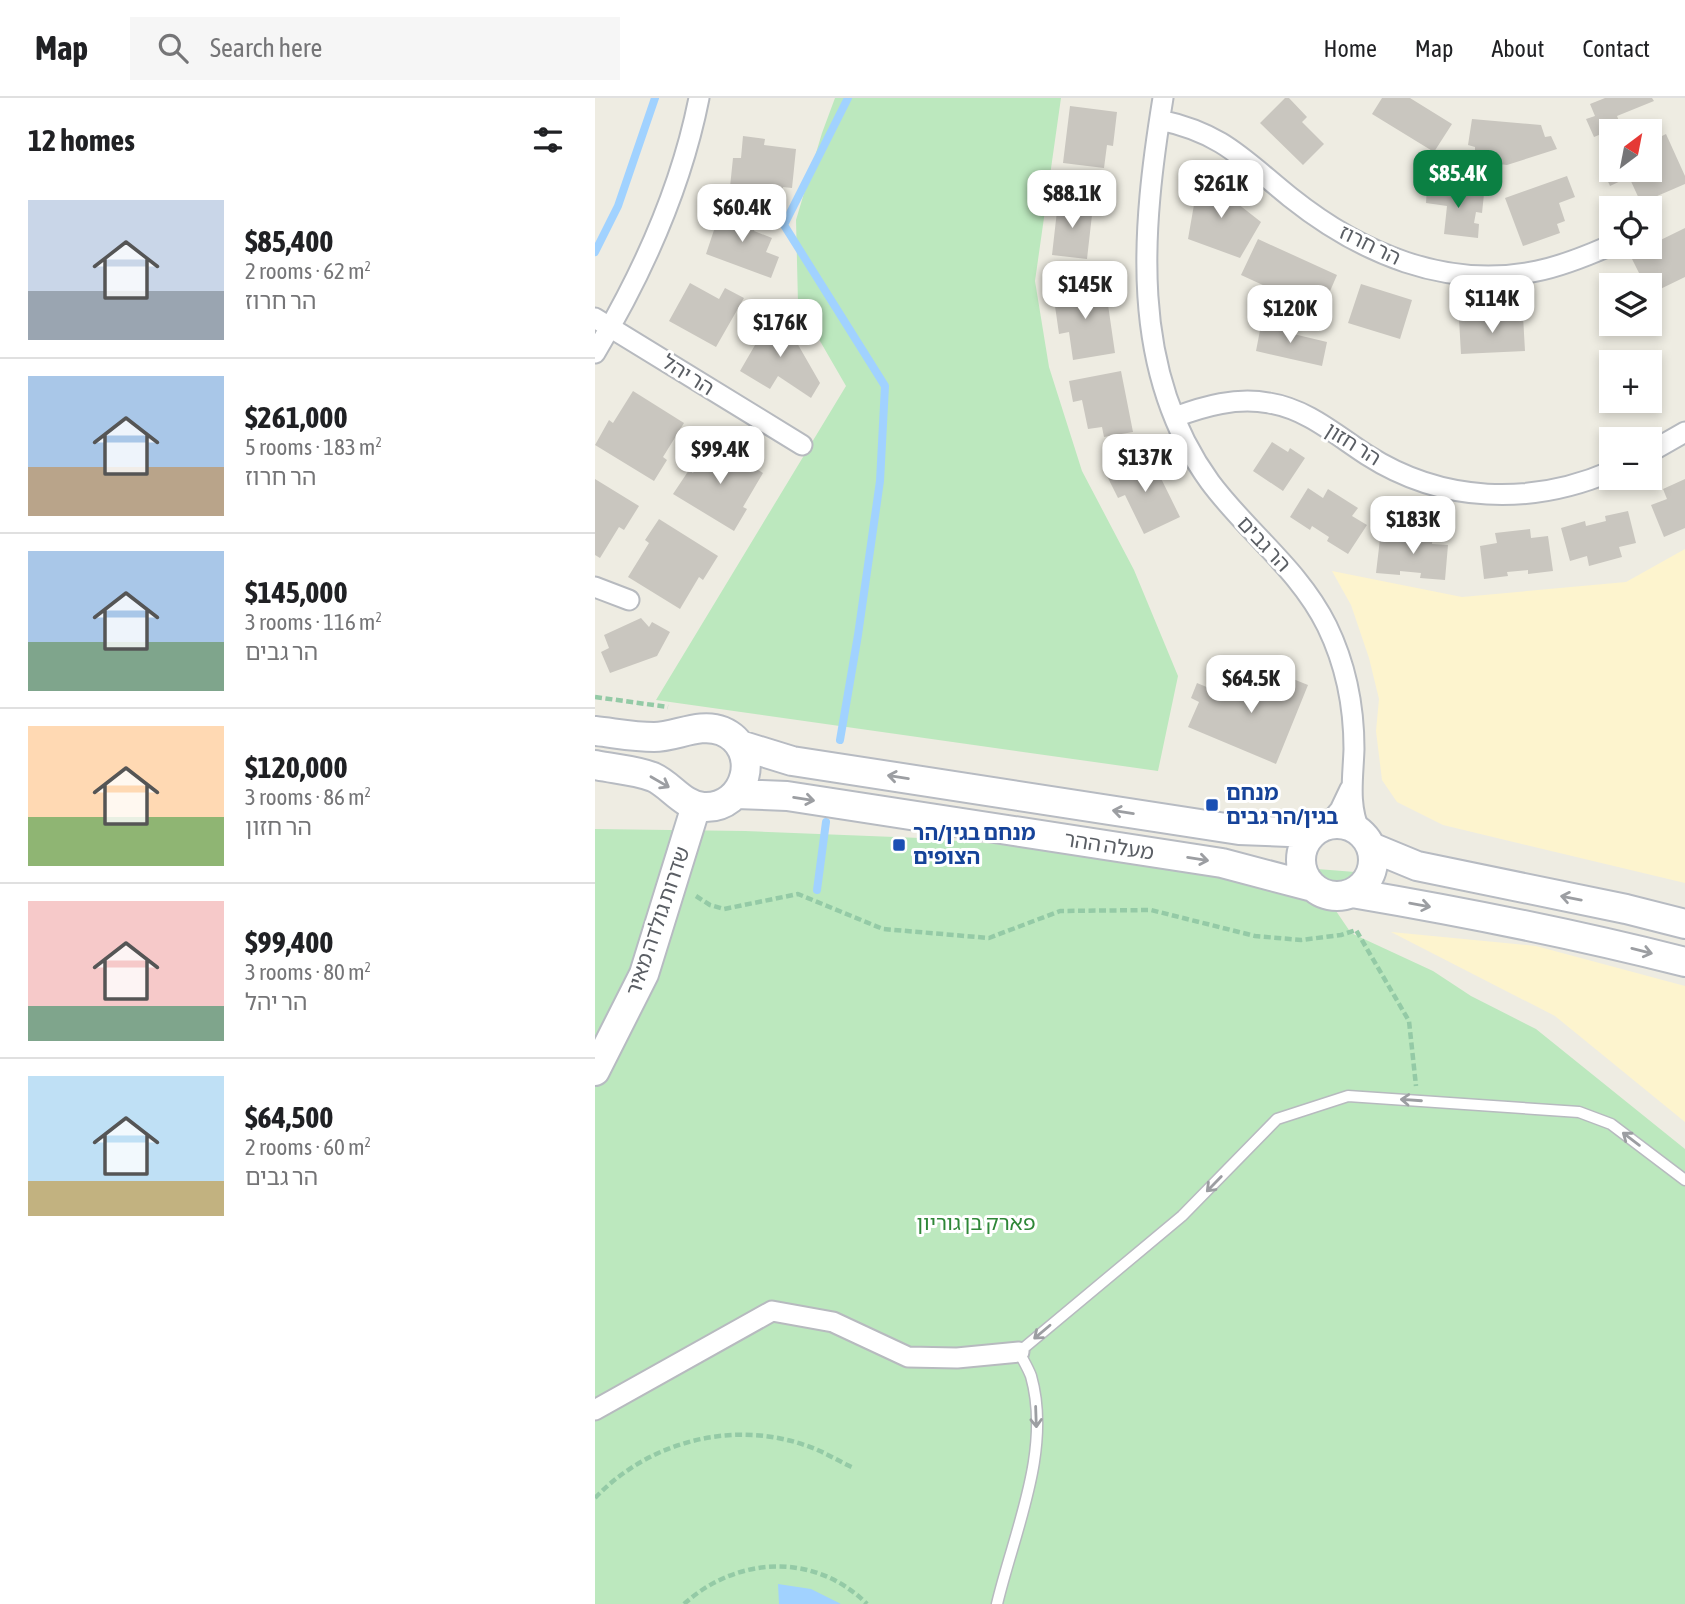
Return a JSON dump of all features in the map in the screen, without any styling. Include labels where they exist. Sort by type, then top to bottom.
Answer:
[{"type":"main road","name":"מעלה ההר","points":[[595,731],[654,737],[680,734],[698,728],[713,728],[733,737],[740,746],[792,761],[1212,825],[1276,833],[1320,829]]},
{"type":"main road","points":[[595,765],[654,777],[697,806],[720,804],[736,794],[743,783],[746,771],[740,746]]},
{"type":"main road","name":"מעלה ההר","points":[[736,794],[787,796],[1222,863],[1313,887]]},
{"type":"main road","name":"שדרות גולדה מאיר","points":[[595,1071],[644,974],[697,806]]},
{"type":"main road","points":[[1685,924],[1626,909],[1417,866],[1365,839],[1345,825],[1320,829],[1303,846],[1300,863],[1306,879],[1328,896],[1352,893],[1437,908],[1618,944],[1685,961]]},
{"type":"main road","points":[[1352,893],[1366,881],[1372,871],[1373,859],[1365,839]]},
{"type":"street","points":[[595,353],[603,322],[635,284],[666,212],[699,98]]},
{"type":"street","name":"הר גבים","points":[[1163,98],[1148,205],[1146,279],[1154,350],[1175,417],[1190,449],[1231,508],[1286,565],[1309,595],[1340,656],[1348,687],[1354,748],[1352,811],[1365,839]]},
{"type":"street","name":"הר חרוז","points":[[1160,120],[1202,131],[1229,146],[1325,223],[1396,260],[1467,276],[1502,276],[1572,262],[1599,250]]},
{"type":"street","name":"הר יהל","points":[[603,322],[802,445]]},
{"type":"street","name":"הר חזון","points":[[1175,417],[1200,408],[1238,401],[1283,405],[1306,415],[1369,457],[1410,477],[1450,490],[1487,496],[1524,495],[1559,489],[1599,475]]},
{"type":"street","points":[[1662,445],[1685,432]]},
{"type":"street","points":[[595,587],[629,600]]},
{"type":"street","name":"הר גבים","points":[[1320,829],[1340,810],[1351,788]]},
{"type":"street","points":[[595,1410],[772,1311],[833,1322],[908,1357],[957,1358],[1019,1352]]},
{"type":"lane","points":[[997,1604],[1035,1465],[1037,1414],[1031,1375],[1019,1352],[1182,1216],[1277,1119],[1348,1096],[1579,1112],[1611,1124],[1685,1180]]},
{"type":"path","points":[[673,880],[710,905],[724,909],[798,894],[883,929],[989,938],[1060,911],[1151,910],[1255,936],[1289,939],[1356,930],[1409,1021],[1418,1101]]},
{"type":"path","points":[[595,1498],[612,1480],[641,1460],[674,1445],[709,1437],[745,1434],[782,1439],[819,1450],[854,1468]]},
{"type":"path","points":[[684,1604],[702,1587],[759,1566],[798,1568],[817,1573],[848,1588],[867,1604]]},
{"type":"green space","points":[[835,98],[1061,98],[1035,281],[1049,367],[1082,471],[1134,570],[1178,676],[1158,771],[656,700],[846,386],[798,303],[796,220]]},
{"type":"green space","name":"פארק בן גוריון","points":[[595,829],[745,831],[920,838],[1355,872],[1336,911],[1351,933],[1433,971],[1471,996],[1536,1029],[1685,1149],[1685,1604],[595,1604]]},
{"type":"sand","points":[[1685,549],[1685,883],[1443,825],[1397,802],[1382,780],[1376,731],[1379,699],[1369,658],[1351,605],[1332,571],[1462,597],[1626,582]]},
{"type":"sand","points":[[1391,932],[1536,946],[1685,986],[1685,1122],[1555,1016]]},
{"type":"water","points":[[778,1584],[811,1589],[841,1604],[779,1604]]},
{"type":"building","points":[[1285,98],[1289,98],[1307,117],[1302,122],[1324,144],[1303,165],[1260,123]]},
{"type":"building","points":[[1382,98],[1410,98],[1452,124],[1434,152],[1372,114]]},
{"type":"building","points":[[1605,98],[1652,98],[1654,101],[1617,116],[1618,119],[1599,119],[1599,135],[1594,137],[1586,119],[1595,116],[1590,104]]},
{"type":"building","points":[[1070,106],[1117,112],[1113,146],[1107,145],[1104,168],[1063,163]]},
{"type":"building","points":[[1472,119],[1541,125],[1545,137],[1551,136],[1557,149],[1507,165],[1475,161],[1475,147],[1468,145]]},
{"type":"building","points":[[1666,134],[1685,176],[1685,184],[1657,196],[1638,196],[1631,182],[1663,182],[1663,136]]},
{"type":"building","points":[[743,136],[765,139],[764,145],[796,149],[792,188],[783,187],[782,193],[730,187],[733,158],[741,158]]},
{"type":"building","points":[[1199,176],[1216,178],[1214,185],[1261,222],[1240,258],[1188,239]]},
{"type":"building","points":[[1567,176],[1575,197],[1559,203],[1565,221],[1557,224],[1560,233],[1523,246],[1505,198]]},
{"type":"building","points":[[1427,187],[1484,194],[1482,213],[1476,212],[1474,223],[1479,224],[1478,238],[1444,234],[1447,206],[1426,203]]},
{"type":"building","points":[[1058,202],[1093,206],[1087,259],[1052,255]]},
{"type":"building","points":[[721,209],[757,222],[754,231],[772,238],[766,252],[779,257],[771,278],[706,254]]},
{"type":"building","points":[[1685,228],[1685,277],[1662,288],[1662,273],[1639,273],[1632,259],[1662,259],[1662,239]]},
{"type":"building","points":[[1258,239],[1337,275],[1321,312],[1241,275]]},
{"type":"building","points":[[690,283],[719,299],[725,288],[744,298],[716,347],[669,321]]},
{"type":"building","points":[[1105,284],[1115,353],[1073,360],[1069,332],[1059,334],[1053,292]]},
{"type":"building","points":[[1361,284],[1412,300],[1400,339],[1348,323]]},
{"type":"building","points":[[773,314],[781,315],[820,383],[811,398],[778,376],[770,389],[740,371]]},
{"type":"building","points":[[1523,316],[1525,351],[1461,354],[1459,319]]},
{"type":"building","points":[[1262,320],[1286,326],[1285,332],[1327,342],[1322,366],[1256,351]]},
{"type":"building","points":[[1121,371],[1133,432],[1104,437],[1102,427],[1088,429],[1082,400],[1073,402],[1069,381]]},
{"type":"building","points":[[633,391],[684,423],[663,457],[667,460],[654,481],[595,445],[609,420],[613,423]]},
{"type":"building","points":[[712,441],[763,473],[743,507],[747,509],[734,531],[673,494],[689,470],[693,473]]},
{"type":"building","points":[[1272,442],[1288,452],[1290,448],[1305,458],[1283,491],[1253,471]]},
{"type":"building","points":[[1150,456],[1180,517],[1144,534],[1125,495],[1118,498],[1107,476]]},
{"type":"building","points":[[595,479],[639,506],[624,530],[619,527],[600,558],[595,555]]},
{"type":"building","points":[[1685,479],[1685,528],[1664,537],[1651,505],[1667,499],[1663,489]]},
{"type":"building","points":[[1308,488],[1323,498],[1328,489],[1358,508],[1352,516],[1367,525],[1348,554],[1327,541],[1329,537],[1312,526],[1310,530],[1290,517]]},
{"type":"building","points":[[1628,511],[1636,543],[1619,547],[1622,557],[1589,566],[1587,556],[1570,561],[1561,528],[1585,521],[1586,526],[1606,521],[1605,516]]},
{"type":"building","points":[[659,519],[718,556],[703,580],[699,577],[680,609],[628,577],[649,543],[645,540]]},
{"type":"building","points":[[1530,529],[1531,538],[1548,536],[1553,571],[1528,574],[1528,570],[1507,572],[1508,576],[1484,579],[1480,546],[1497,543],[1495,533]]},
{"type":"building","points":[[1398,530],[1433,534],[1432,544],[1448,545],[1445,580],[1420,578],[1421,573],[1376,573],[1380,539],[1397,541]]},
{"type":"building","points":[[641,618],[649,627],[652,622],[670,632],[657,656],[610,673],[601,652],[609,648],[604,635]]},
{"type":"building","points":[[1277,666],[1291,671],[1288,677],[1308,685],[1276,764],[1188,727],[1199,702],[1191,698],[1197,683],[1240,701],[1246,688],[1256,692],[1265,672],[1273,675]]},
{"type":"waterway","points":[[595,252],[618,206],[655,98]]},
{"type":"waterway","points":[[840,740],[880,481],[885,386],[784,225],[848,98]]},
{"type":"waterway","points":[[817,890],[826,822]]},
{"type":"place","name":"מנחם בגין/הר גבים","points":[[1212,805]]},
{"type":"place","name":"מנחם בגין/הר הצופים","points":[[899,845]]}]
